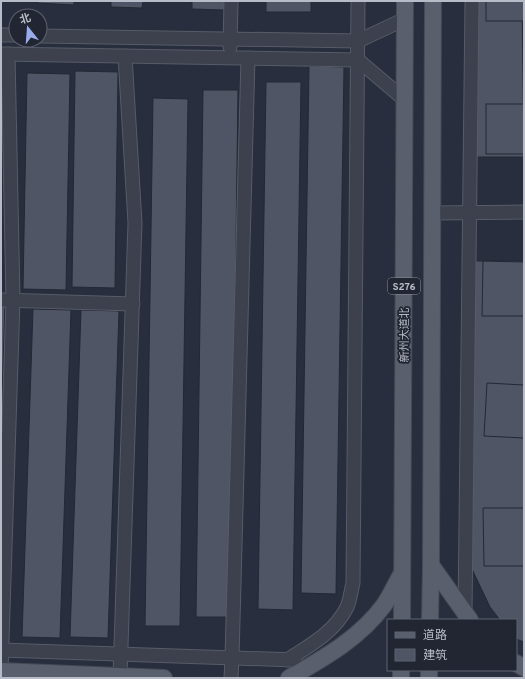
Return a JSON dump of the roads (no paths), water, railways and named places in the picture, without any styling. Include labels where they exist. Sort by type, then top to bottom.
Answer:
[{"type":"main road","name":"新州大道北","points":[[402,619],[405,1]]},
{"type":"main road","name":"S276","points":[[430,619],[432,565],[432,1]]},
{"type":"main road","points":[[432,565],[468,616]]},
{"type":"main road","points":[[290,678],[348,641],[368,623],[385,604],[403,572]]},
{"type":"main road","points":[[1,671],[164,678]]},
{"type":"street","points":[[230,57],[231,1]]},
{"type":"street","points":[[2,650],[317,661],[335,626],[347,607],[353,583],[358,1]]},
{"type":"street","points":[[468,616],[472,1]]},
{"type":"street","points":[[48,36],[358,41],[405,19]]},
{"type":"street","points":[[1,671],[7,300],[4,54],[358,60],[405,100]]},
{"type":"street","points":[[120,676],[135,223],[124,56]]},
{"type":"street","points":[[231,678],[248,58]]},
{"type":"street","points":[[432,213],[524,212]]},
{"type":"street","points":[[7,300],[133,304]]},
{"type":"street","points":[[287,660],[335,626]]}]
